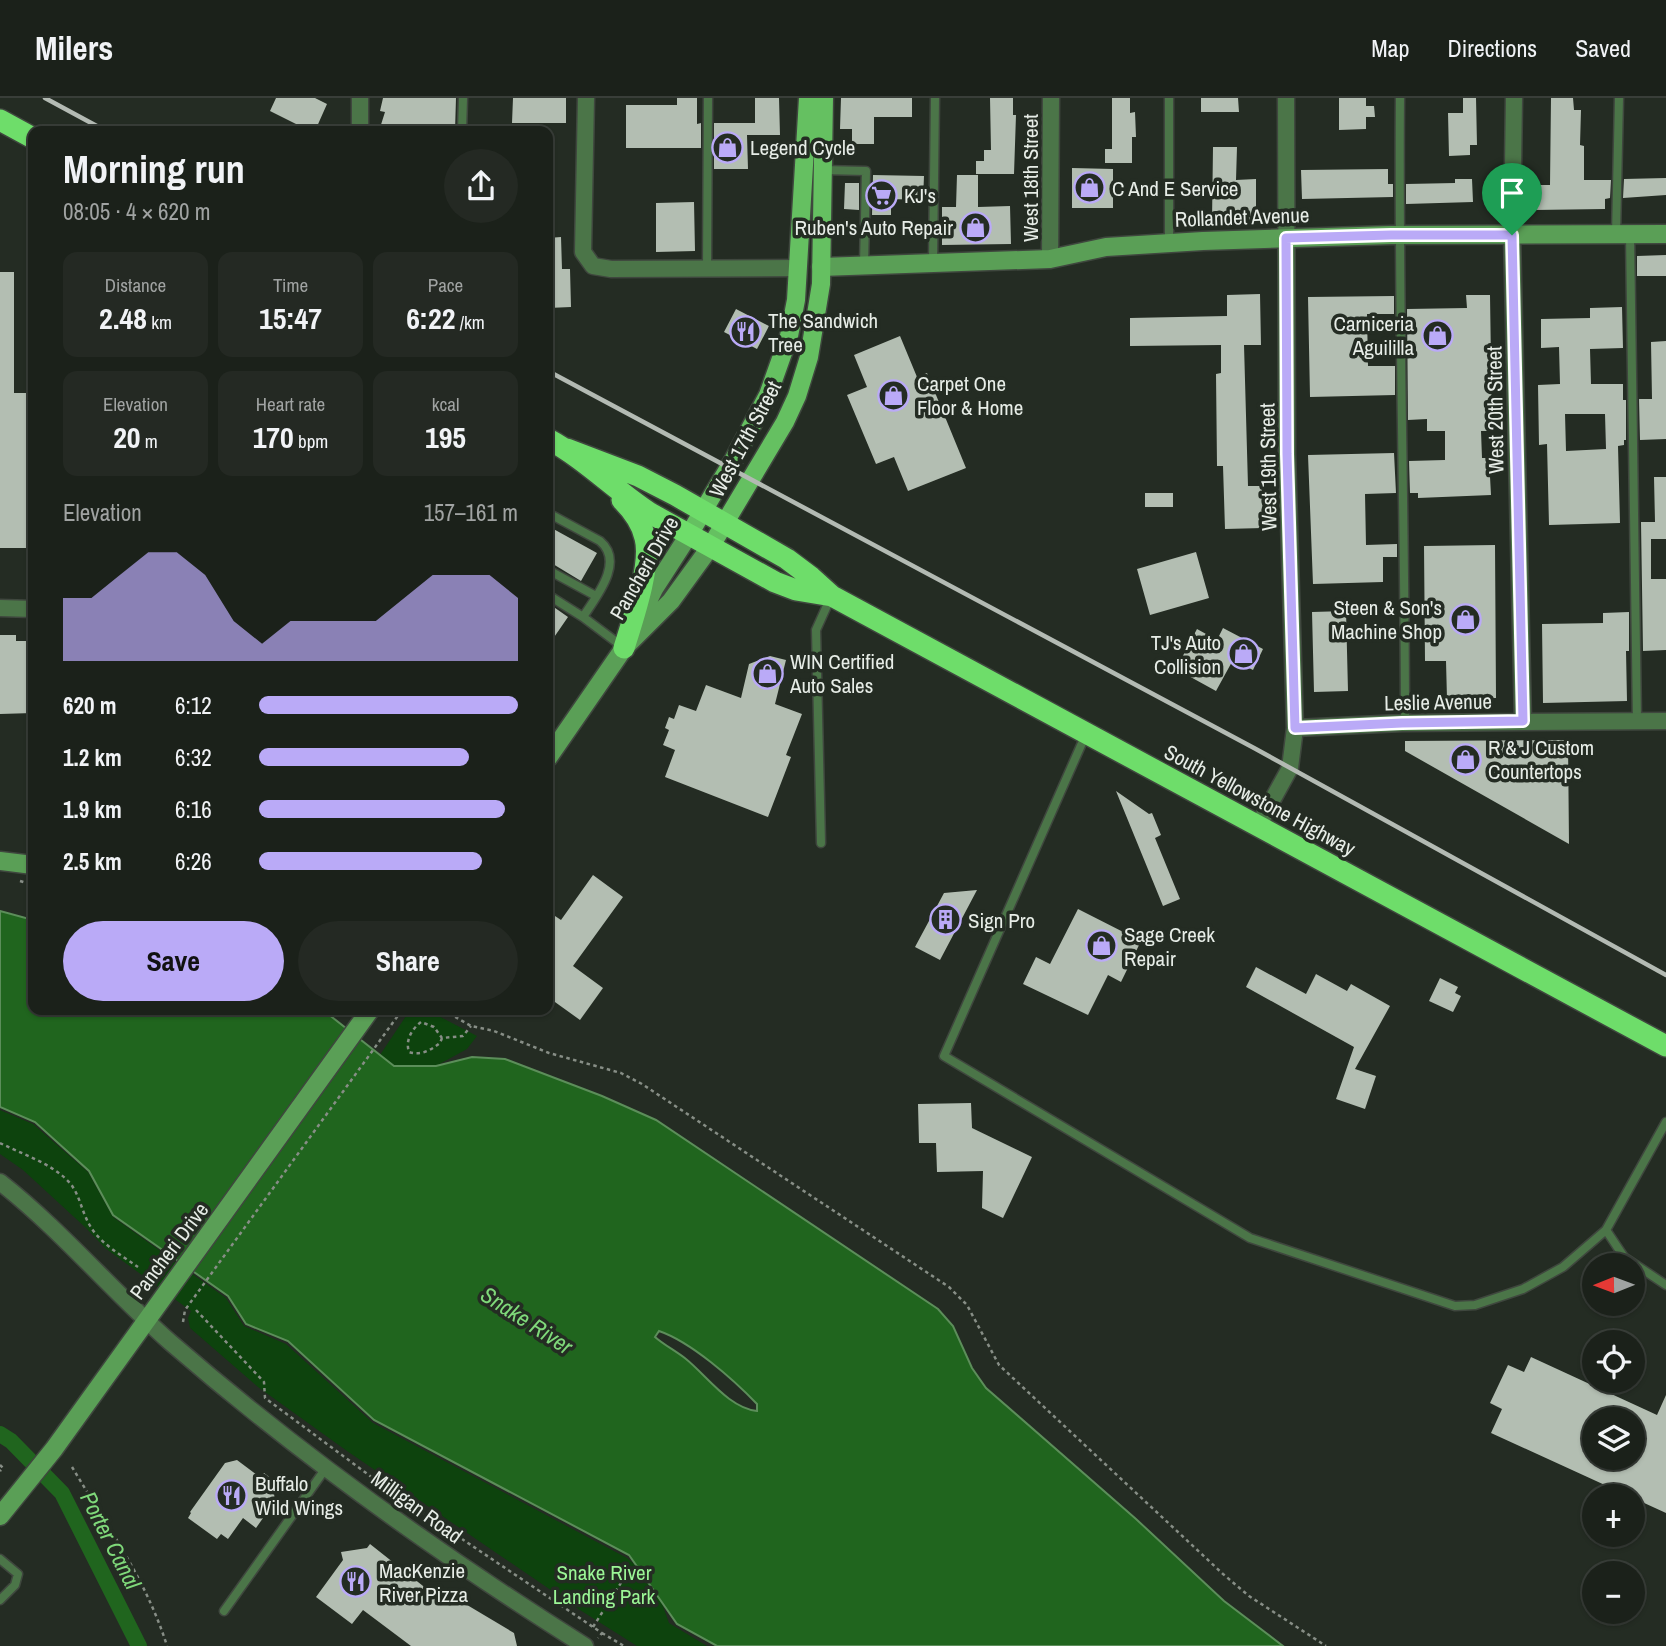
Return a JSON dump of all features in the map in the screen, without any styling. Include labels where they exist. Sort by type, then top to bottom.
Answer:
[{"type":"highway","points":[[0,120],[28,135]]},
{"type":"highway","name":"South Yellowstone Highway","points":[[553,442],[638,476],[703,511],[787,559],[832,596],[1666,1046]]},
{"type":"highway","points":[[567,449],[625,503],[646,540],[646,560],[624,648]]},
{"type":"highway","name":"South Yellowstone Highway","points":[[567,449],[631,500],[775,582],[796,590],[832,596]]},
{"type":"main road","name":"West 17th Street","points":[[703,511],[768,395],[789,336],[796,300],[808,98]]},
{"type":"main road","name":"West 17th Street","points":[[711,546],[785,422],[797,396],[807,362],[821,284],[824,98]]},
{"type":"main road","points":[[805,138],[810,160],[811,257],[814,264],[821,267]]},
{"type":"main road","name":"Rollandet Avenue","points":[[821,267],[1050,258],[1106,247],[1170,242],[1399,235],[1666,234]]},
{"type":"main road","points":[[798,268],[808,290],[803,337],[807,362]]},
{"type":"main road","name":"Pancheri Drive","points":[[553,751],[624,648],[654,589],[703,511]]},
{"type":"main road","name":"Pancheri Drive","points":[[624,648],[671,601],[711,546]]},
{"type":"main road","points":[[0,861],[28,864]]},
{"type":"main road","name":"Pancheri Drive","points":[[0,1516],[54,1449],[140,1315],[175,1283],[366,1015]]},
{"type":"street","points":[[360,98],[360,126]]},
{"type":"street","points":[[586,98],[583,252],[593,266],[611,269],[706,270],[798,268]]},
{"type":"street","name":"West 18th Street","points":[[1050,258],[1051,98]]},
{"type":"street","name":"West 19th Street","points":[[1258,826],[1290,768],[1295,728],[1287,454],[1286,98]]},
{"type":"street","name":"West 20th Street","points":[[1514,98],[1512,235],[1523,721]]},
{"type":"street","points":[[0,608],[28,609]]},
{"type":"street","name":"Leslie Avenue","points":[[1295,728],[1405,723],[1666,721]]},
{"type":"street","name":"Milligan Road","points":[[0,1182],[41,1217],[140,1315],[248,1409],[567,1641],[591,1643]]},
{"type":"lane","points":[[462,126],[463,98]]},
{"type":"lane","points":[[706,270],[708,98]]},
{"type":"lane","points":[[933,262],[935,98]]},
{"type":"lane","points":[[1170,98],[1170,242]]},
{"type":"lane","points":[[1399,98],[1405,723]]},
{"type":"lane","points":[[1619,98],[1637,721]]},
{"type":"lane","points":[[823,170],[866,171],[863,265]]},
{"type":"lane","points":[[553,516],[605,546],[609,554],[609,573],[583,617]]},
{"type":"lane","points":[[553,573],[596,596]]},
{"type":"lane","points":[[821,843],[816,631],[832,596]]},
{"type":"lane","points":[[553,598],[624,648]]},
{"type":"lane","points":[[1086,734],[944,1056],[1250,1238],[1455,1306],[1475,1305],[1523,1289],[1563,1267],[1606,1230],[1666,1122]]},
{"type":"lane","points":[[1606,1230],[1624,1257],[1666,1284]]},
{"type":"lane","points":[[223,1611],[327,1468]]},
{"type":"lane","points":[[0,1559],[18,1574],[15,1585],[0,1600]]},
{"type":"path","points":[[183,1322],[185,1310],[398,1015]]},
{"type":"path","points":[[452,1015],[471,1026],[495,1031],[549,1053],[621,1073],[642,1084],[949,1287],[967,1304],[999,1365],[1223,1574],[1249,1596],[1326,1646]]},
{"type":"path","points":[[421,1022],[433,1027],[442,1038],[440,1043],[428,1051],[414,1054],[409,1052],[407,1046],[411,1033],[421,1022]]},
{"type":"path","points":[[442,1038],[463,1036],[471,1026]]},
{"type":"path","points":[[0,1143],[68,1181],[94,1231],[110,1248],[138,1267]]},
{"type":"path","points":[[196,1310],[264,1382],[265,1398],[388,1490],[624,1646]]},
{"type":"path","points":[[0,1465],[3,1468],[0,1471]]},
{"type":"path","points":[[72,1467],[137,1576],[167,1646]]},
{"type":"path","points":[[593,1627],[631,1567]]},
{"type":"path","points":[[591,1643],[602,1633]]},
{"type":"green space","points":[[437,1015],[477,1036],[467,1049],[436,1066],[394,1066],[380,1055],[406,1016]]},
{"type":"green space","name":"Snake River Landing Park","points":[[0,1110],[33,1124],[88,1172],[113,1217],[226,1298],[244,1326],[286,1344],[373,1423],[627,1558],[654,1581],[669,1623],[707,1646],[637,1646],[347,1451],[258,1387],[190,1328],[188,1318],[191,1311],[105,1248],[23,1170],[0,1154]]},
{"type":"water","name":"Snake River","points":[[0,911],[28,919],[28,1015],[329,1015],[394,1066],[436,1066],[472,1057],[505,1059],[602,1096],[656,1120],[938,1309],[953,1326],[972,1368],[986,1388],[1136,1519],[1224,1601],[1283,1646],[717,1646],[677,1624],[629,1555],[374,1420],[288,1341],[246,1324],[228,1296],[113,1215],[89,1171],[35,1122],[0,1107]],"holes":[[[659,1331],[684,1344],[724,1373],[757,1404],[757,1411],[747,1409],[728,1398],[686,1359],[655,1337]]]},
{"type":"building","points":[[276,98],[315,98],[327,104],[317,126],[300,126],[270,111]]},
{"type":"building","points":[[383,98],[456,98],[455,126],[381,126],[385,112],[380,111]]},
{"type":"building","points":[[513,98],[566,98],[566,123],[512,123]]},
{"type":"building","points":[[677,98],[697,98],[701,148],[626,148],[626,105],[677,105]]},
{"type":"building","points":[[755,98],[779,98],[780,135],[747,135],[748,169],[714,169],[714,123],[755,123]]},
{"type":"building","points":[[841,98],[912,98],[912,117],[874,117],[874,144],[852,144],[852,129],[840,129]]},
{"type":"building","points":[[990,98],[1013,98],[1013,115],[1016,115],[1014,174],[976,174],[976,161],[984,161],[984,150],[991,150]]},
{"type":"building","points":[[1112,98],[1130,98],[1130,113],[1135,112],[1136,137],[1132,137],[1132,163],[1105,163],[1105,149],[1112,149]]},
{"type":"building","points":[[1201,98],[1238,98],[1239,112],[1201,112]]},
{"type":"building","points":[[1339,98],[1366,98],[1366,106],[1374,106],[1375,117],[1366,117],[1366,129],[1339,130]]},
{"type":"building","points":[[1463,98],[1476,98],[1477,145],[1470,145],[1470,155],[1449,156],[1448,113],[1463,113]]},
{"type":"building","points":[[1551,98],[1573,98],[1574,110],[1581,110],[1580,145],[1584,146],[1584,180],[1611,180],[1610,198],[1605,199],[1605,209],[1534,210],[1533,185],[1550,185]]},
{"type":"building","points":[[1213,147],[1237,147],[1236,180],[1256,179],[1256,220],[1212,221]]},
{"type":"building","points":[[1072,168],[1113,169],[1113,208],[1072,208]]},
{"type":"building","points":[[1388,169],[1388,184],[1393,184],[1393,197],[1302,199],[1301,170]]},
{"type":"building","points":[[873,175],[924,176],[923,200],[891,199],[891,215],[872,215]]},
{"type":"building","points":[[957,175],[978,175],[978,207],[1010,206],[1011,244],[942,245],[942,207],[956,207]]},
{"type":"building","points":[[1666,178],[1666,195],[1623,198],[1624,179]]},
{"type":"building","points":[[1455,179],[1472,179],[1473,202],[1406,204],[1406,184],[1455,183]]},
{"type":"building","points":[[845,183],[859,183],[859,210],[844,209]]},
{"type":"building","points":[[694,202],[695,251],[656,252],[656,203]]},
{"type":"building","points":[[561,237],[562,269],[570,269],[571,307],[553,308],[553,238]]},
{"type":"building","points":[[1666,255],[1666,276],[1637,276],[1637,256]]},
{"type":"building","points":[[0,272],[14,272],[14,393],[28,393],[28,548],[0,548]]},
{"type":"building","points":[[1260,294],[1261,345],[1244,345],[1248,486],[1262,486],[1263,528],[1225,529],[1223,466],[1217,466],[1216,374],[1221,373],[1221,345],[1130,346],[1130,318],[1227,316],[1227,295]]},
{"type":"building","points":[[1466,295],[1490,295],[1492,431],[1481,431],[1482,458],[1489,458],[1491,495],[1418,498],[1418,493],[1410,493],[1409,461],[1445,460],[1445,431],[1427,431],[1427,419],[1408,420],[1407,309],[1467,308]]},
{"type":"building","points":[[1394,296],[1394,314],[1367,314],[1368,366],[1395,366],[1395,395],[1310,397],[1308,297]]},
{"type":"building","points":[[1622,307],[1623,348],[1590,349],[1591,384],[1623,384],[1623,400],[1626,400],[1626,440],[1624,445],[1618,446],[1620,523],[1549,525],[1547,444],[1539,445],[1538,385],[1560,384],[1559,347],[1541,348],[1541,319],[1590,318],[1590,308]],"holes":[[[1565,414],[1605,414],[1606,449],[1566,451]]]},
{"type":"building","points":[[736,309],[769,326],[757,349],[724,332]]},
{"type":"building","points":[[900,336],[917,377],[927,373],[966,468],[908,491],[894,457],[876,464],[847,395],[867,387],[854,355]]},
{"type":"building","points":[[1666,341],[1666,439],[1640,440],[1639,399],[1652,399],[1651,342]]},
{"type":"building","points":[[1394,453],[1396,493],[1365,494],[1366,545],[1397,544],[1397,557],[1383,557],[1383,582],[1313,584],[1308,455]]},
{"type":"building","points":[[1654,477],[1666,477],[1666,539],[1651,539],[1651,579],[1666,579],[1666,650],[1643,651],[1641,522],[1655,522]]},
{"type":"building","points":[[1145,493],[1173,493],[1173,507],[1145,507]]},
{"type":"building","points":[[553,529],[597,553],[581,581],[553,564]]},
{"type":"building","points":[[1495,545],[1496,698],[1447,699],[1446,661],[1425,661],[1424,546]]},
{"type":"building","points":[[1196,552],[1209,598],[1150,615],[1137,569]]},
{"type":"building","points":[[553,606],[568,617],[553,639]]},
{"type":"building","points":[[1346,611],[1348,691],[1314,692],[1312,612]]},
{"type":"building","points":[[1629,612],[1629,651],[1626,651],[1627,701],[1543,703],[1542,624],[1603,623],[1603,613]]},
{"type":"building","points":[[1223,628],[1263,649],[1253,670],[1233,660],[1216,691],[1176,669],[1197,629],[1217,640]]},
{"type":"building","points":[[0,635],[16,635],[16,641],[28,641],[28,713],[0,714]]},
{"type":"building","points":[[770,656],[786,660],[775,704],[802,714],[786,755],[791,757],[768,817],[665,777],[675,750],[663,745],[669,730],[665,728],[669,717],[674,719],[679,705],[696,711],[706,685],[741,698],[749,664]]},
{"type":"building","points":[[1568,740],[1569,844],[1405,751],[1405,741]]},
{"type":"building","points":[[1116,791],[1149,814],[1152,813],[1161,835],[1155,838],[1180,899],[1163,906]]},
{"type":"building","points":[[593,875],[623,897],[573,966],[603,988],[580,1020],[553,1001],[553,919],[555,916],[561,920]]},
{"type":"building","name":"Sign Pro","points":[[977,890],[940,960],[915,947],[944,893]]},
{"type":"building","points":[[1078,909],[1141,941],[1121,982],[1108,975],[1088,1015],[1023,984],[1036,957],[1050,964]]},
{"type":"building","points":[[1256,967],[1306,994],[1316,974],[1347,991],[1351,984],[1390,1006],[1355,1069],[1376,1076],[1365,1109],[1336,1099],[1354,1047],[1246,987]]},
{"type":"building","points":[[1440,978],[1458,987],[1455,993],[1461,996],[1453,1012],[1429,1001]]},
{"type":"building","points":[[971,1103],[972,1128],[1032,1157],[1003,1218],[982,1208],[983,1171],[937,1172],[936,1143],[919,1143],[918,1104]]},
{"type":"building","points":[[1531,1357],[1582,1380],[1582,1393],[1609,1393],[1640,1407],[1582,1407],[1582,1470],[1645,1470],[1645,1409],[1657,1415],[1666,1395],[1666,1513],[1645,1503],[1645,1484],[1603,1484],[1491,1433],[1502,1409],[1490,1403],[1508,1365],[1524,1372]]},
{"type":"building","points":[[237,1460],[261,1478],[264,1473],[272,1479],[275,1501],[256,1528],[243,1518],[228,1539],[221,1534],[217,1539],[188,1518],[225,1463]]},
{"type":"building","points":[[370,1544],[442,1601],[447,1593],[514,1633],[517,1646],[411,1646],[363,1610],[352,1624],[316,1597],[343,1560],[341,1552],[367,1548]]},
{"type":"waterway","name":"Porter Canal","points":[[0,1434],[11,1441],[62,1493],[139,1646]]},
{"type":"railway","points":[[45,98],[97,126]]},
{"type":"railway","points":[[553,374],[1254,748],[1666,975]]},
{"type":"place","name":"Legend Cycle","points":[[727,147]]},
{"type":"place","name":"C And E Service","points":[[1089,188]]},
{"type":"place","name":"KJ's","points":[[881,195]]},
{"type":"place","name":"Ruben's Auto Repair","points":[[976,227]]},
{"type":"place","name":"The Sandwich Tree","points":[[745,332]]},
{"type":"place","name":"Carniceria Aguililla","points":[[1437,335]]},
{"type":"place","name":"Carpet One Floor & Home","points":[[894,395]]},
{"type":"place","name":"Steen & Son's Machine Shop","points":[[1465,619]]},
{"type":"place","name":"TJ's Auto Collision","points":[[1244,654]]},
{"type":"place","name":"WIN Certified Auto Sales","points":[[767,673]]},
{"type":"place","name":"R & J Custom Countertops","points":[[1465,759]]},
{"type":"place","name":"Sign Pro","points":[[945,920]]},
{"type":"place","name":"Sage Creek Repair","points":[[1101,946]]},
{"type":"place","name":"Buffalo Wild Wings","points":[[232,1495]]},
{"type":"place","name":"MacKenzie River Pizza","points":[[356,1582]]},
{"type":"route","points":[[1512,235],[1523,721],[1295,728],[1287,454],[1286,238],[1512,235]]}]
